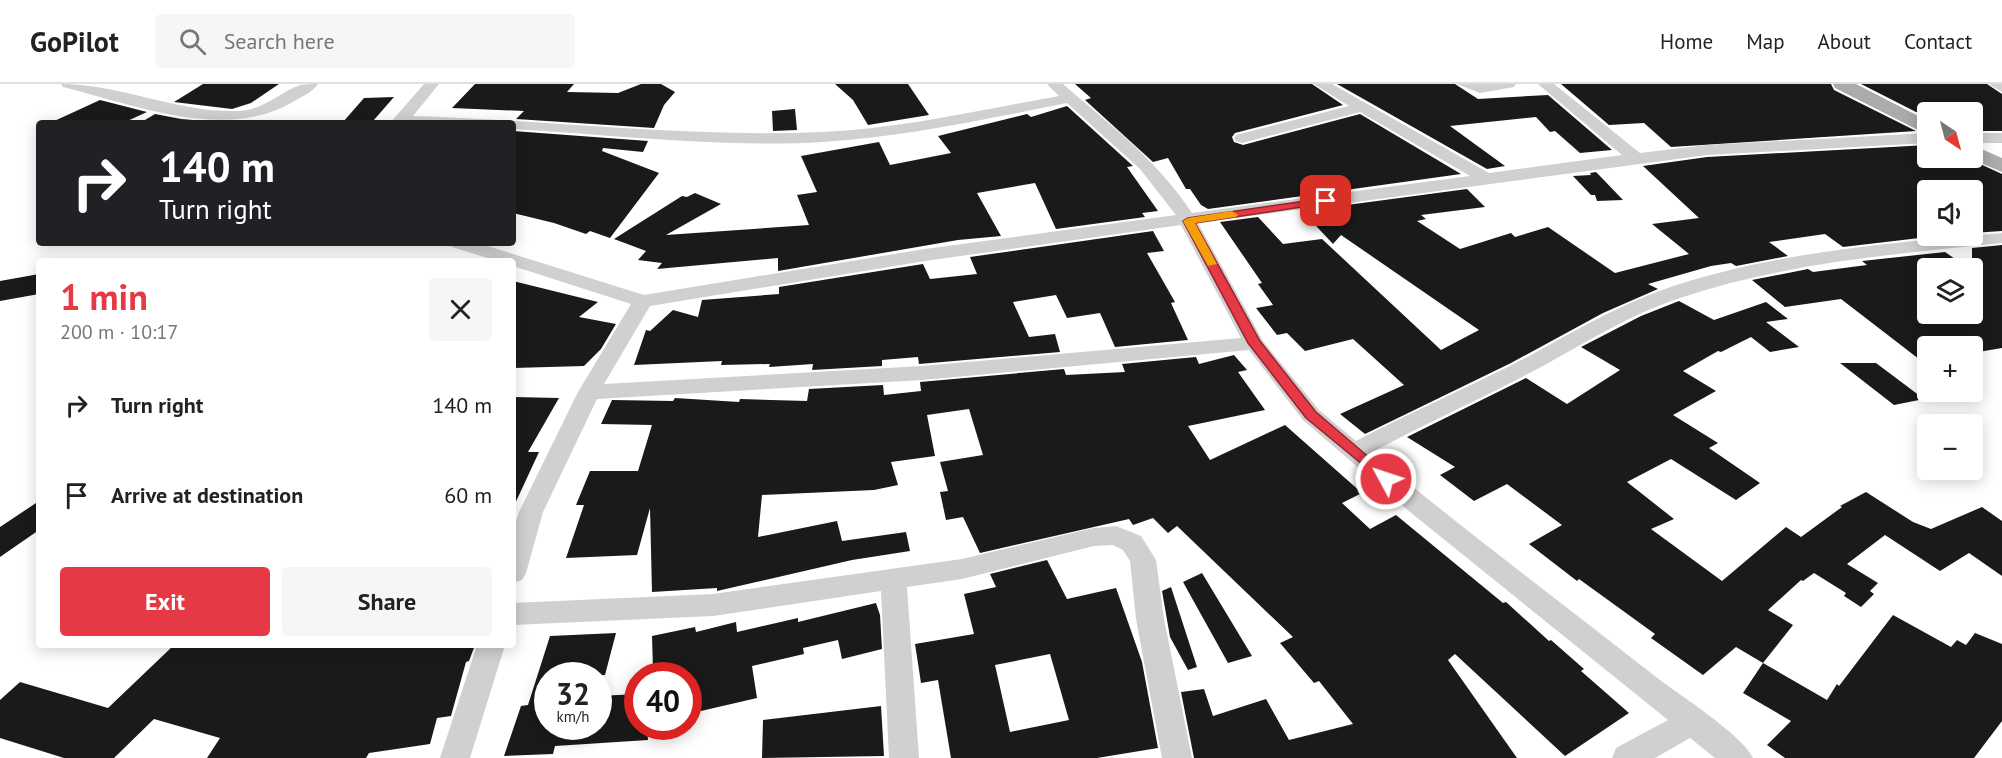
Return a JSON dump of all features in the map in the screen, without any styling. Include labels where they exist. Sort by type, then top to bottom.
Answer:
[{"type":"main road","points":[[1842,84],[1917,123]]},
{"type":"main road","points":[[1983,156],[2002,166]]},
{"type":"street","points":[[68,84],[195,112],[240,116],[283,103],[311,84]]},
{"type":"street","points":[[401,120],[432,84]]},
{"type":"street","points":[[1322,84],[1486,178]]},
{"type":"street","points":[[1464,84],[1479,89],[1509,84]]},
{"type":"street","points":[[1545,84],[1636,158]]},
{"type":"street","points":[[1996,84],[2002,88]]},
{"type":"street","points":[[516,124],[760,139],[821,137],[880,133],[1063,91],[1146,165],[1170,194],[1188,221],[1254,343],[1311,415],[1354,452],[1738,758]]},
{"type":"street","points":[[1242,138],[1363,107]]},
{"type":"street","points":[[1983,138],[2002,138]]},
{"type":"street","points":[[516,261],[643,301],[925,255],[1188,221],[1636,158],[1707,150],[1917,139]]},
{"type":"street","points":[[1354,452],[1408,423],[1517,371],[1620,314],[1672,294],[1737,275],[1863,253],[2002,238]]},
{"type":"street","points":[[469,246],[507,258]]},
{"type":"street","points":[[516,563],[531,512],[589,392],[643,301]]},
{"type":"street","points":[[589,392],[877,378],[1128,357],[1254,343]]},
{"type":"street","points":[[516,614],[712,605],[962,569],[1094,537],[1116,535],[1132,543],[1143,560],[1149,619],[1177,758]]},
{"type":"street","points":[[893,579],[904,758]]},
{"type":"street","points":[[455,758],[490,648]]},
{"type":"street","points":[[1627,758],[1693,721]]},
{"type":"building","points":[[203,84],[279,84],[251,103],[232,109],[174,102]]},
{"type":"building","points":[[475,84],[574,84],[567,92],[618,93],[641,84],[661,84],[675,92],[664,105],[654,128],[516,119],[524,111],[452,108]]},
{"type":"building","points":[[835,84],[908,84],[929,115],[868,125],[853,100]]},
{"type":"building","points":[[1075,84],[1312,84],[1343,105],[1235,133],[1232,137],[1234,142],[1243,145],[1360,114],[1461,174],[1208,209],[1201,205],[1190,189],[1186,189],[1168,158],[1153,162],[1085,100],[1091,98]]},
{"type":"building","points":[[1337,84],[1455,84],[1478,99],[1548,95],[1612,150],[1580,153],[1555,131],[1550,132],[1536,117],[1450,126],[1505,166],[1487,169]]},
{"type":"building","points":[[1561,84],[1831,84],[1834,90],[1916,131],[1671,147],[1644,123],[1609,125]]},
{"type":"building","points":[[1861,84],[1987,84],[2002,94],[2002,131],[1983,131],[1983,102],[1917,102],[1916,112]]},
{"type":"building","points":[[394,97],[374,120],[345,120],[364,98]]},
{"type":"building","points":[[100,100],[147,112],[130,120],[57,120]]},
{"type":"building","points":[[1067,106],[1133,166],[1127,167],[1158,211],[1142,213],[1145,217],[1056,229],[1035,183],[977,193],[1001,236],[958,240],[778,271],[778,258],[657,269],[662,263],[638,260],[646,251],[614,239],[682,196],[687,197],[695,193],[721,204],[666,235],[809,225],[797,195],[817,192],[801,156],[879,142],[890,165],[951,153],[938,136],[1027,114],[1031,117]]},
{"type":"building","points":[[795,109],[797,130],[773,131],[772,111]]},
{"type":"building","points":[[155,114],[192,120],[145,120]]},
{"type":"building","points":[[516,131],[648,141],[643,152],[603,148],[602,151],[659,173],[610,238],[590,231],[586,234],[516,214]]},
{"type":"building","points":[[1917,146],[1917,168],[1983,168],[1983,165],[2002,174],[2002,231],[1983,232],[1983,180],[1917,180],[1917,238],[1843,247],[1825,234],[1769,242],[1788,256],[1736,266],[1731,263],[1711,266],[1648,284],[1658,289],[1603,313],[1511,363],[1365,434],[1340,414],[1404,385],[1353,339],[1305,351],[1287,333],[1277,335],[1256,308],[1273,305],[1258,284],[1262,283],[1220,222],[1258,217],[1283,244],[1322,239],[1441,350],[1479,330],[1341,235],[1333,244],[1302,211],[1467,189],[1485,207],[1421,215],[1426,219],[1417,221],[1460,249],[1511,233],[1515,237],[1548,227],[1615,273],[1689,254],[1652,224],[1699,218],[1643,166],[1707,157]]},
{"type":"building","points":[[1596,172],[1623,200],[1597,201],[1595,195],[1591,195],[1573,176],[1591,175],[1590,173]]},
{"type":"building","points":[[1153,231],[1164,251],[1147,253],[1175,302],[1171,303],[1188,340],[1115,347],[1100,313],[1067,318],[1056,295],[1013,302],[1029,337],[1055,334],[1060,352],[919,364],[918,357],[882,360],[882,366],[812,370],[813,364],[769,367],[770,364],[721,365],[722,361],[634,365],[646,330],[650,331],[673,310],[698,317],[702,300],[779,294],[779,287],[923,264],[930,279],[977,274],[970,257]]},
{"type":"building","points":[[2002,245],[2002,348],[1983,351],[1983,336],[1917,336],[1917,358],[1841,299],[1785,307],[1752,280],[1808,269],[1813,272],[1867,265],[1862,261],[1945,252],[1954,258],[1917,258],[1917,324],[1983,324],[1983,258],[1972,258],[1972,248]]},
{"type":"building","points":[[36,275],[36,295],[0,301],[0,281]]},
{"type":"building","points":[[516,282],[598,302],[579,317],[616,324],[601,349],[584,366],[516,368]]},
{"type":"building","points":[[1679,301],[1714,320],[1766,302],[1788,319],[1766,322],[1799,347],[1770,352],[1751,337],[1721,352],[1718,351],[1683,371],[1716,391],[1673,415],[1718,443],[1709,448],[1760,483],[1736,500],[1671,459],[1627,482],[1674,519],[1651,529],[1722,581],[1786,527],[1801,537],[1842,507],[1840,506],[1866,492],[1913,522],[1931,529],[1982,507],[2002,521],[2002,576],[1969,553],[1940,571],[1885,535],[1847,564],[1878,583],[1870,591],[1874,594],[1861,607],[1844,596],[1846,593],[1814,573],[1803,581],[1801,580],[1768,610],[1793,625],[1763,663],[1736,647],[1703,675],[1651,638],[1655,634],[1579,579],[1577,581],[1529,544],[1562,525],[1507,484],[1474,501],[1440,475],[1455,467],[1407,437],[1526,378],[1567,404],[1620,370],[1581,347],[1641,316]]},
{"type":"building","points":[[1234,355],[1247,370],[1238,372],[1265,410],[1188,426],[1210,460],[1285,425],[1362,493],[1342,503],[1370,529],[1396,515],[1503,603],[1506,602],[1549,641],[1551,640],[1584,669],[1581,671],[1629,713],[1565,756],[1455,654],[1448,660],[1517,758],[1194,758],[1181,692],[1204,689],[1213,716],[1266,699],[1289,740],[1353,724],[1319,681],[1314,683],[1280,643],[1293,637],[1177,526],[1168,533],[1153,518],[1133,525],[1129,519],[980,553],[963,517],[946,520],[940,492],[948,491],[940,462],[983,455],[969,409],[927,415],[935,456],[891,462],[898,485],[874,490],[762,495],[758,537],[837,521],[842,541],[906,532],[910,551],[852,560],[717,591],[717,588],[652,592],[650,508],[637,555],[566,558],[584,505],[576,505],[590,471],[638,471],[652,425],[601,424],[612,400],[673,401],[675,398],[739,402],[740,399],[807,401],[809,389],[883,385],[884,395],[921,391],[920,382],[1064,369],[1066,375],[1125,372],[1122,364],[1196,357],[1199,364]]},
{"type":"building","points":[[1840,363],[1876,363],[1917,394],[1917,400],[1894,405]]},
{"type":"building","points":[[516,397],[559,398],[528,452],[539,452],[516,502]]},
{"type":"building","points":[[36,503],[36,532],[0,557],[0,527]]},
{"type":"building","points":[[1047,560],[1067,599],[1116,588],[1142,662],[1158,748],[1097,758],[951,758],[938,680],[921,683],[915,644],[974,634],[964,594],[996,587],[990,574]],"holes":[[[1050,654],[1069,720],[1010,732],[995,665]]]},
{"type":"building","points":[[1202,573],[1252,656],[1228,663],[1183,582]]},
{"type":"building","points":[[1171,587],[1197,667],[1188,670],[1170,637],[1162,591]]},
{"type":"building","points":[[876,603],[880,615],[882,649],[842,659],[838,640],[803,648],[804,654],[752,666],[757,698],[702,711],[702,662],[653,662],[652,636],[695,627],[696,632],[736,622],[737,632],[798,618],[798,622]]},
{"type":"building","points":[[1893,615],[1951,647],[1957,640],[1966,645],[1975,633],[2002,644],[2002,721],[1974,758],[1785,758],[1767,745],[1791,721],[1743,693],[1763,663],[1827,700],[1837,684],[1839,686]]},
{"type":"building","points":[[616,633],[608,662],[542,662],[550,636]]},
{"type":"building","points":[[171,648],[474,648],[469,661],[466,662],[451,716],[437,718],[430,744],[369,753],[366,758],[207,758],[220,738],[154,719],[114,758],[64,758],[0,738],[0,700],[20,682],[108,708]]},
{"type":"building","points":[[534,686],[534,740],[612,740],[612,695],[624,695],[624,740],[648,740],[555,746],[553,754],[504,756],[521,706],[528,705]]},
{"type":"building","points":[[881,706],[884,756],[762,758],[763,720]]},
{"type":"slow traffic","points":[[1212,264],[1188,221],[1232,215]]},
{"type":"route","points":[[1326,201],[1188,221],[1254,343],[1311,415],[1386,479]]}]
